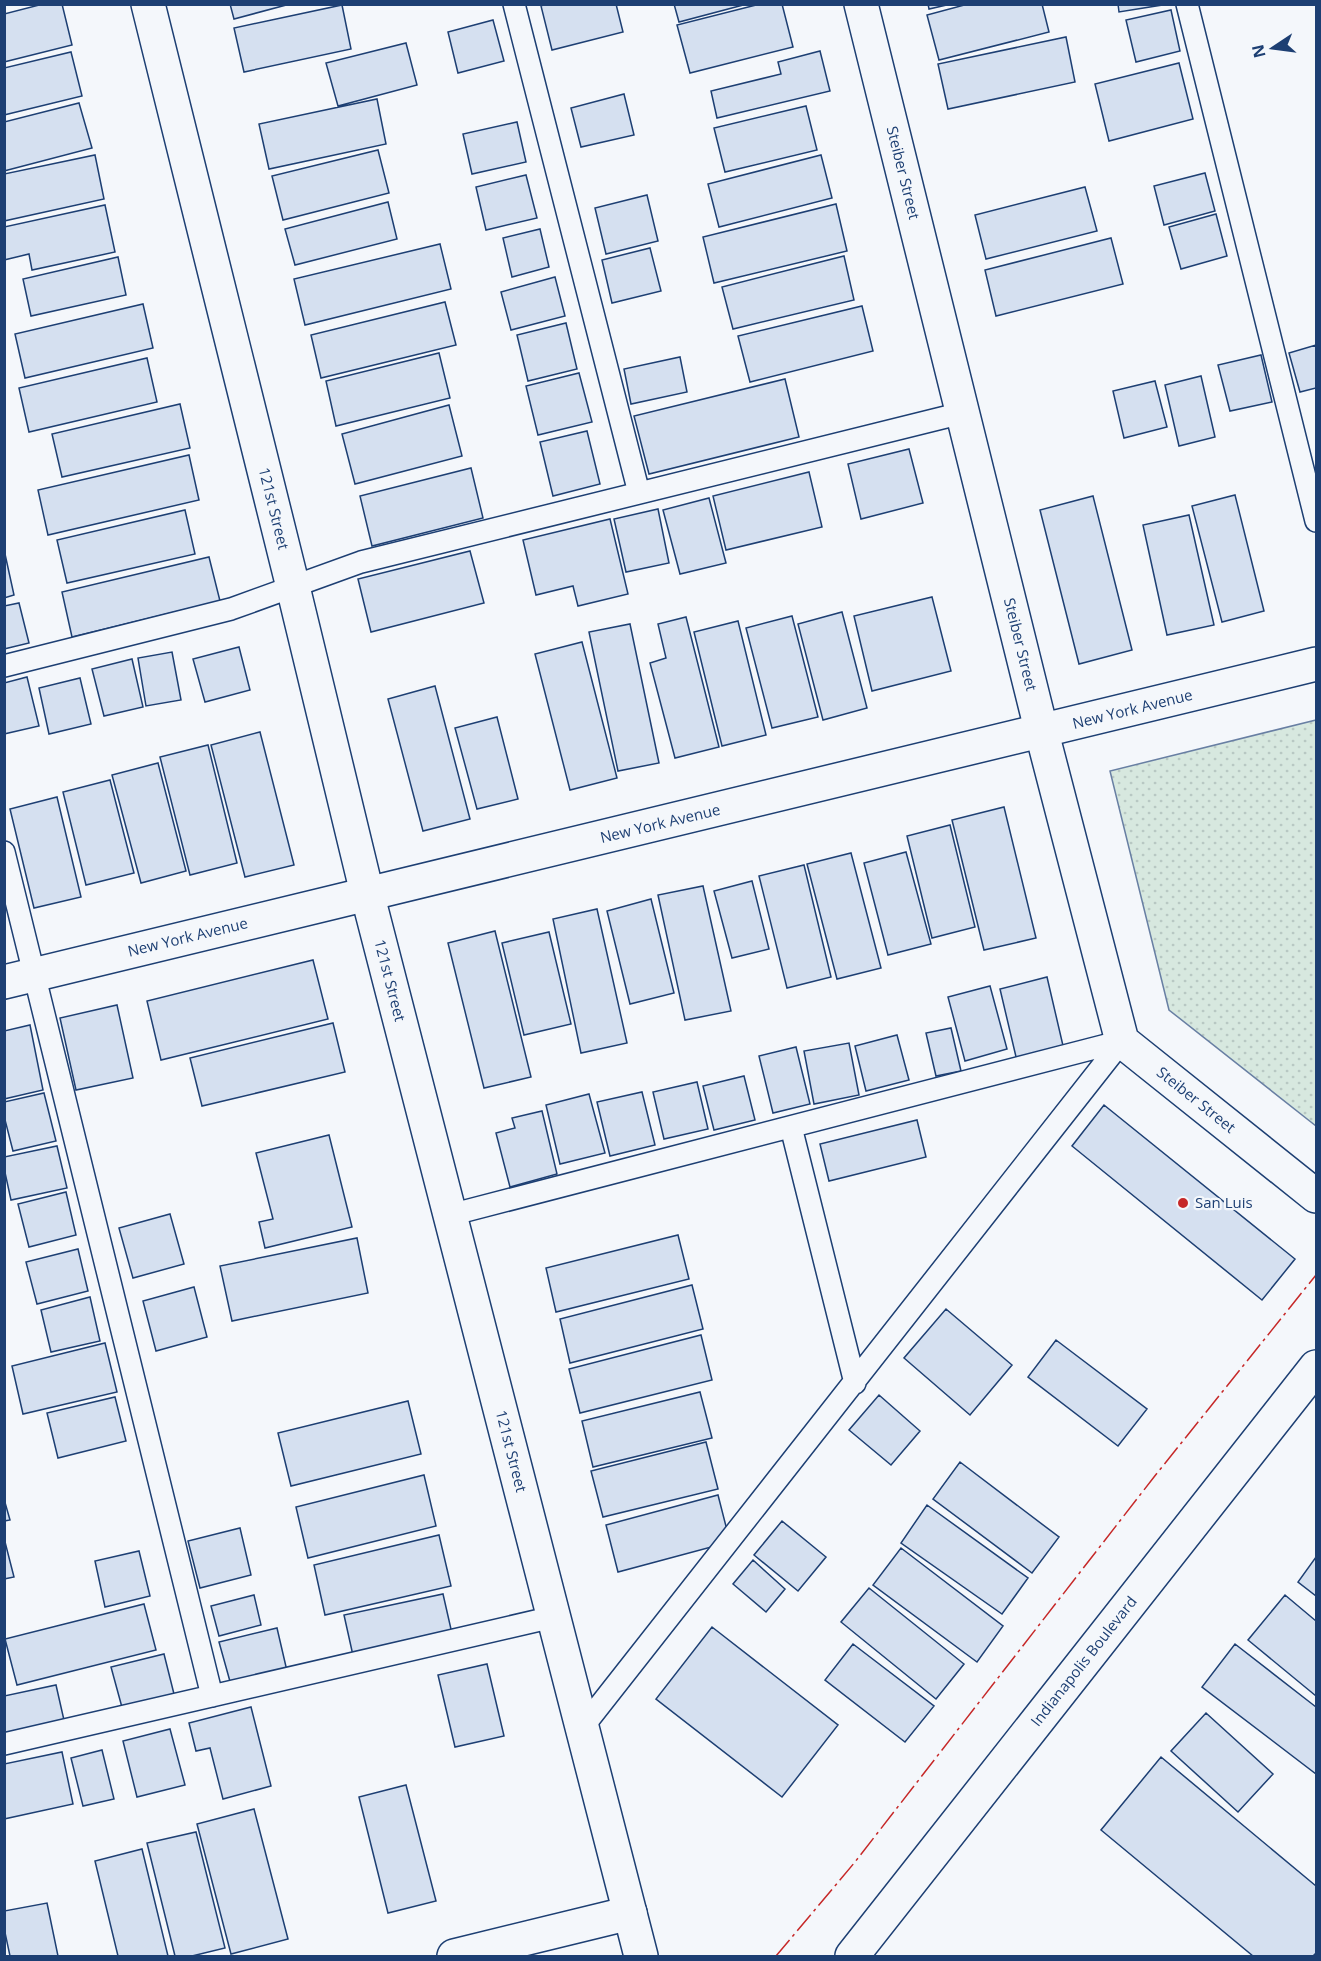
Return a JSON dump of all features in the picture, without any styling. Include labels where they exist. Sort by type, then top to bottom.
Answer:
[{"type":"street","name":"121st Street","points":[[148,4],[367,893],[641,1956]]},
{"type":"street","name":"Steiber Street","points":[[861,4],[1042,733],[1122,1041],[1317,1196]]},
{"type":"street","name":"New York Avenue","points":[[20,978],[1042,733],[1317,664]]},
{"type":"street","name":"Indianapolis Boulevard","points":[[852,1956],[1317,1367]]},
{"type":"street","points":[[454,1956],[630,1913]]},
{"type":"lane","points":[[514,4],[639,493]]},
{"type":"lane","points":[[1187,4],[1317,521]]},
{"type":"lane","points":[[4,666],[231,609],[361,562],[962,412]]},
{"type":"lane","points":[[4,852],[20,978],[212,1696]]},
{"type":"lane","points":[[450,1215],[1122,1041]]},
{"type":"lane","points":[[582,1728],[1122,1041]]},
{"type":"lane","points":[[791,1127],[855,1383]]},
{"type":"lane","points":[[4,1744],[553,1617]]},
{"type":"shaded area","points":[[1316,720],[1316,1126],[1169,1010],[1110,771]]},
{"type":"building","points":[[43,4],[62,4],[72,45],[4,62],[4,14]]},
{"type":"building","points":[[230,4],[290,4],[234,19]]},
{"type":"building","points":[[545,4],[616,4],[623,32],[552,50],[541,6]]},
{"type":"building","points":[[674,4],[747,4],[679,22]]},
{"type":"building","points":[[760,4],[782,4],[793,47],[690,73],[677,25]]},
{"type":"building","points":[[928,4],[951,4],[929,9]]},
{"type":"building","points":[[968,4],[1042,4],[1049,32],[939,60],[927,15]]},
{"type":"building","points":[[1118,4],[1162,4],[1162,5],[1119,12]]},
{"type":"building","points":[[342,5],[351,49],[244,72],[234,28]]},
{"type":"building","points":[[1171,10],[1180,51],[1136,62],[1126,20]]},
{"type":"building","points":[[493,20],[504,61],[458,73],[448,32]]},
{"type":"building","points":[[1066,37],[1075,82],[948,109],[938,64]]},
{"type":"building","points":[[406,43],[417,85],[338,106],[326,63]]},
{"type":"building","points":[[820,51],[830,91],[717,118],[711,91],[781,74],[778,62]]},
{"type":"building","points":[[71,52],[82,96],[4,115],[4,68]]},
{"type":"building","points":[[1179,63],[1193,119],[1109,141],[1095,84]]},
{"type":"building","points":[[624,94],[634,135],[581,147],[571,108]]},
{"type":"building","points":[[377,99],[386,144],[269,169],[259,124]]},
{"type":"building","points":[[79,103],[92,148],[4,171],[4,122]]},
{"type":"building","points":[[806,106],[817,150],[725,172],[714,128]]},
{"type":"building","points":[[517,122],[526,162],[472,174],[463,134]]},
{"type":"building","points":[[378,150],[389,193],[283,220],[272,176]]},
{"type":"building","points":[[95,155],[104,199],[4,221],[4,174]]},
{"type":"building","points":[[821,155],[832,198],[719,227],[708,184]]},
{"type":"building","points":[[1205,173],[1215,211],[1164,225],[1154,186]]},
{"type":"building","points":[[526,175],[537,218],[486,230],[476,187]]},
{"type":"building","points":[[1085,187],[1097,231],[986,259],[975,215]]},
{"type":"building","points":[[647,195],[658,241],[606,254],[595,208]]},
{"type":"building","points":[[388,202],[397,239],[295,265],[285,229]]},
{"type":"building","points":[[836,204],[847,251],[714,283],[703,237]]},
{"type":"building","points":[[105,205],[115,252],[32,270],[29,254],[4,260],[4,227]]},
{"type":"building","points":[[1216,214],[1227,256],[1181,269],[1169,227]]},
{"type":"building","points":[[540,229],[549,267],[512,277],[503,238]]},
{"type":"building","points":[[1111,238],[1123,284],[996,316],[985,270]]},
{"type":"building","points":[[440,244],[451,289],[305,325],[294,279]]},
{"type":"building","points":[[650,248],[661,291],[612,303],[602,260]]},
{"type":"building","points":[[844,256],[854,300],[733,329],[722,287]]},
{"type":"building","points":[[118,257],[126,295],[31,316],[23,279]]},
{"type":"building","points":[[555,277],[565,316],[511,330],[501,292]]},
{"type":"building","points":[[445,302],[456,345],[321,378],[311,335]]},
{"type":"building","points":[[143,304],[153,348],[25,378],[15,334]]},
{"type":"building","points":[[862,306],[873,351],[750,382],[738,336]]},
{"type":"building","points":[[566,323],[577,369],[528,381],[517,335]]},
{"type":"building","points":[[1316,345],[1316,388],[1300,392],[1289,353]]},
{"type":"building","points":[[439,353],[450,398],[336,426],[326,381]]},
{"type":"building","points":[[1261,355],[1272,402],[1230,411],[1218,365]]},
{"type":"building","points":[[680,357],[687,392],[631,404],[624,369]]},
{"type":"building","points":[[147,358],[157,402],[29,432],[19,388]]},
{"type":"building","points":[[579,373],[592,422],[538,435],[526,386]]},
{"type":"building","points":[[1201,376],[1215,437],[1179,446],[1165,385]]},
{"type":"building","points":[[785,379],[799,437],[649,474],[634,416]]},
{"type":"building","points":[[1155,381],[1167,427],[1124,438],[1113,391]]},
{"type":"building","points":[[180,404],[190,448],[62,477],[52,434]]},
{"type":"building","points":[[449,405],[462,456],[355,484],[342,434]]},
{"type":"building","points":[[587,431],[600,484],[553,496],[540,442]]},
{"type":"building","points":[[909,449],[923,503],[861,519],[848,464]]},
{"type":"building","points":[[189,455],[199,500],[48,535],[38,490]]},
{"type":"building","points":[[471,468],[483,518],[372,546],[360,496]]},
{"type":"building","points":[[809,472],[822,527],[726,550],[713,496]]},
{"type":"building","points":[[1235,495],[1264,611],[1222,622],[1192,506]]},
{"type":"building","points":[[1093,496],[1132,650],[1079,664],[1040,510]]},
{"type":"building","points":[[709,498],[726,563],[680,574],[663,510]]},
{"type":"building","points":[[658,509],[669,563],[626,572],[614,519]]},
{"type":"building","points":[[185,510],[195,554],[67,583],[57,540]]},
{"type":"building","points":[[1189,515],[1214,625],[1167,635],[1143,525]]},
{"type":"building","points":[[610,519],[628,594],[578,606],[573,586],[536,595],[523,540]]},
{"type":"building","points":[[470,551],[484,603],[371,632],[358,579]]},
{"type":"building","points":[[4,554],[14,595],[4,598]]},
{"type":"building","points":[[209,557],[220,601],[72,637],[62,592]]},
{"type":"building","points":[[932,597],[951,671],[872,691],[854,616]]},
{"type":"building","points":[[19,603],[29,643],[4,649],[4,606]]},
{"type":"building","points":[[842,612],[867,708],[823,720],[798,624]]},
{"type":"building","points":[[792,616],[818,717],[772,728],[746,628]]},
{"type":"building","points":[[686,617],[719,747],[675,758],[650,663],[666,658],[658,624]]},
{"type":"building","points":[[738,621],[766,735],[722,746],[694,632]]},
{"type":"building","points":[[630,624],[659,763],[618,771],[589,632]]},
{"type":"building","points":[[582,642],[617,778],[570,790],[535,654]]},
{"type":"building","points":[[239,647],[250,690],[205,702],[193,659]]},
{"type":"building","points":[[172,652],[181,700],[146,706],[138,658]]},
{"type":"building","points":[[132,659],[143,707],[104,716],[92,669]]},
{"type":"building","points":[[27,677],[39,726],[4,734],[4,683]]},
{"type":"building","points":[[80,678],[91,724],[49,734],[39,688]]},
{"type":"building","points":[[435,686],[470,819],[423,831],[388,699]]},
{"type":"building","points":[[497,717],[518,799],[477,809],[455,728]]},
{"type":"building","points":[[260,732],[294,865],[245,877],[211,745]]},
{"type":"building","points":[[208,745],[237,863],[190,875],[160,757]]},
{"type":"building","points":[[158,763],[186,871],[141,883],[112,775]]},
{"type":"building","points":[[110,780],[134,873],[86,885],[63,792]]},
{"type":"building","points":[[57,797],[81,897],[34,908],[10,809]]},
{"type":"building","points":[[1004,807],[1036,938],[984,950],[952,820]]},
{"type":"building","points":[[950,825],[975,927],[932,938],[907,836]]},
{"type":"building","points":[[906,852],[931,944],[888,955],[864,863]]},
{"type":"building","points":[[851,853],[881,968],[837,979],[807,864]]},
{"type":"building","points":[[804,865],[831,977],[787,988],[759,876]]},
{"type":"building","points":[[752,881],[769,949],[732,958],[714,891]]},
{"type":"building","points":[[703,886],[731,1011],[685,1020],[658,895]]},
{"type":"building","points":[[651,899],[674,993],[630,1004],[607,911]]},
{"type":"building","points":[[597,909],[627,1043],[581,1053],[553,919]]},
{"type":"building","points":[[495,931],[531,1077],[484,1088],[448,943]]},
{"type":"building","points":[[549,932],[571,1024],[524,1035],[502,943]]},
{"type":"building","points":[[313,960],[328,1019],[161,1060],[147,1001]]},
{"type":"building","points":[[1047,977],[1064,1050],[1017,1061],[1000,989]]},
{"type":"building","points":[[990,986],[1007,1049],[965,1061],[948,997]]},
{"type":"building","points":[[117,1005],[133,1078],[76,1090],[60,1018]]},
{"type":"building","points":[[333,1023],[345,1072],[202,1106],[190,1058]]},
{"type":"building","points":[[30,1025],[43,1090],[4,1099],[4,1031]]},
{"type":"building","points":[[951,1028],[961,1071],[936,1076],[926,1033]]},
{"type":"building","points":[[897,1035],[909,1080],[866,1091],[855,1046]]},
{"type":"building","points":[[849,1043],[859,1095],[814,1104],[804,1051]]},
{"type":"building","points":[[796,1047],[810,1104],[773,1113],[759,1056]]},
{"type":"building","points":[[744,1076],[755,1120],[714,1130],[703,1086]]},
{"type":"building","points":[[697,1082],[708,1129],[664,1139],[653,1092]]},
{"type":"building","points":[[642,1092],[655,1145],[610,1156],[597,1102]]},
{"type":"building","points":[[44,1093],[56,1141],[13,1151],[4,1116],[4,1102]]},
{"type":"building","points":[[589,1094],[605,1153],[560,1164],[546,1105]]},
{"type":"building","name":"San Luis","points":[[1104,1105],[1295,1259],[1262,1300],[1072,1146]]},
{"type":"building","points":[[542,1111],[557,1174],[510,1187],[496,1133],[515,1128],[512,1118]]},
{"type":"building","points":[[917,1120],[926,1157],[829,1181],[820,1144]]},
{"type":"building","points":[[329,1135],[352,1227],[265,1248],[259,1222],[273,1219],[256,1153]]},
{"type":"building","points":[[57,1146],[67,1188],[11,1200],[4,1157]]},
{"type":"building","points":[[66,1192],[76,1235],[29,1247],[18,1204]]},
{"type":"building","points":[[170,1214],[184,1264],[133,1278],[119,1228]]},
{"type":"building","points":[[678,1235],[689,1279],[556,1312],[546,1268]]},
{"type":"building","points":[[357,1238],[368,1293],[232,1321],[220,1266]]},
{"type":"building","points":[[78,1249],[88,1291],[37,1304],[26,1262]]},
{"type":"building","points":[[692,1285],[703,1329],[570,1363],[560,1319]]},
{"type":"building","points":[[194,1287],[207,1337],[156,1351],[143,1301]]},
{"type":"building","points":[[90,1297],[100,1341],[51,1352],[41,1310]]},
{"type":"building","points":[[946,1309],[1012,1365],[970,1415],[904,1358]]},
{"type":"building","points":[[701,1335],[712,1380],[580,1413],[569,1369]]},
{"type":"building","points":[[1056,1340],[1147,1409],[1118,1446],[1028,1377]]},
{"type":"building","points":[[105,1343],[117,1392],[23,1414],[12,1366]]},
{"type":"building","points":[[700,1392],[712,1438],[593,1467],[582,1421]]},
{"type":"building","points":[[879,1395],[920,1431],[891,1465],[849,1430]]},
{"type":"building","points":[[115,1397],[126,1441],[58,1458],[47,1413]]},
{"type":"building","points":[[408,1401],[421,1454],[291,1486],[278,1433]]},
{"type":"building","points":[[706,1442],[718,1489],[603,1517],[591,1471]]},
{"type":"building","points":[[960,1462],[1059,1537],[1032,1573],[933,1499]]},
{"type":"building","points":[[424,1475],[436,1526],[308,1558],[296,1507]]},
{"type":"building","points":[[718,1495],[730,1542],[618,1572],[606,1525]]},
{"type":"building","points":[[4,1499],[10,1520],[4,1521]]},
{"type":"building","points":[[927,1505],[1028,1578],[1002,1614],[901,1543]]},
{"type":"building","points":[[782,1521],[826,1557],[798,1591],[754,1555]]},
{"type":"building","points":[[240,1528],[251,1575],[200,1588],[188,1541]]},
{"type":"building","points":[[439,1535],[451,1586],[325,1615],[314,1565]]},
{"type":"building","points":[[4,1538],[14,1577],[4,1579]]},
{"type":"building","points":[[901,1548],[1003,1626],[977,1662],[873,1585]]},
{"type":"building","points":[[139,1551],[150,1596],[105,1607],[95,1561]]},
{"type":"building","points":[[1316,1557],[1316,1596],[1298,1582]]},
{"type":"building","points":[[753,1560],[785,1589],[766,1612],[733,1584]]},
{"type":"building","points":[[869,1588],[964,1664],[936,1699],[841,1622]]},
{"type":"building","points":[[443,1594],[453,1638],[354,1660],[344,1615]]},
{"type":"building","points":[[254,1595],[261,1625],[219,1636],[211,1606]]},
{"type":"building","points":[[1285,1595],[1316,1621],[1316,1696],[1248,1640]]},
{"type":"building","points":[[144,1604],[156,1650],[17,1685],[5,1639]]},
{"type":"building","points":[[712,1627],[838,1725],[782,1797],[656,1699]]},
{"type":"building","points":[[277,1628],[287,1671],[231,1685],[219,1642]]},
{"type":"building","points":[[853,1644],[934,1706],[905,1742],[825,1680]]},
{"type":"building","points":[[1235,1644],[1316,1707],[1316,1774],[1202,1687]]},
{"type":"building","points":[[164,1654],[175,1698],[123,1711],[111,1667]]},
{"type":"building","points":[[487,1664],[504,1736],[455,1747],[438,1675]]},
{"type":"building","points":[[56,1685],[66,1729],[4,1742],[4,1696]]},
{"type":"building","points":[[251,1707],[271,1786],[223,1799],[210,1748],[196,1751],[189,1723]]},
{"type":"building","points":[[1206,1713],[1273,1774],[1238,1812],[1171,1751]]},
{"type":"building","points":[[170,1729],[185,1785],[137,1797],[123,1741]]},
{"type":"building","points":[[102,1750],[114,1799],[83,1806],[71,1758]]},
{"type":"building","points":[[62,1752],[73,1804],[4,1819],[4,1764]]},
{"type":"building","points":[[1161,1757],[1316,1886],[1316,1953],[1313,1956],[1253,1956],[1101,1830]]},
{"type":"building","points":[[406,1785],[436,1901],[388,1913],[359,1797]]},
{"type":"building","points":[[254,1809],[288,1939],[231,1954],[197,1824]]},
{"type":"building","points":[[196,1832],[225,1948],[192,1956],[175,1956],[147,1843]]},
{"type":"building","points":[[142,1849],[168,1956],[118,1956],[95,1861]]},
{"type":"building","points":[[47,1903],[58,1956],[10,1956],[4,1928],[4,1911]]},
{"type":"power","points":[[776,1956],[855,1862],[1154,1477],[1316,1275]]},
{"type":"place","name":"San Luis","points":[[1183,1203]]}]
